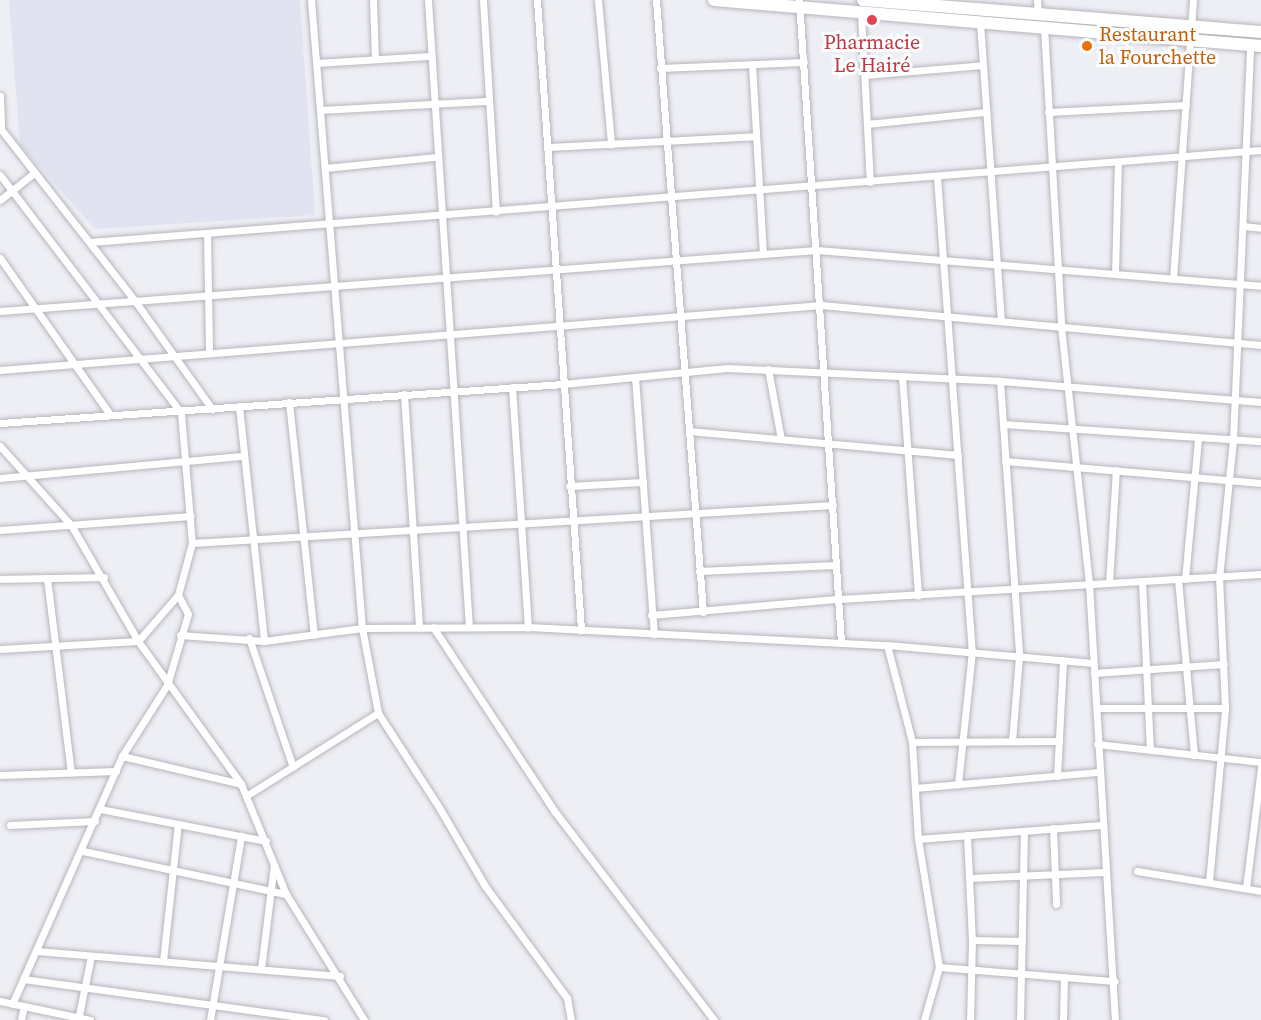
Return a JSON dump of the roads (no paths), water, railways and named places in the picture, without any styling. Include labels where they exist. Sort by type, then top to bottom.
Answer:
[{"type":"main road","points":[[714,0],[862,6],[982,4],[1038,13],[1261,32]]},
{"type":"main road","points":[[862,6],[980,22],[1193,38],[1256,46]]},
{"type":"street","points":[[311,0],[362,628],[378,713],[440,808],[485,886],[567,998],[571,1020]]},
{"type":"street","points":[[373,0],[375,59]]},
{"type":"street","points":[[428,0],[432,104],[469,627]]},
{"type":"street","points":[[483,0],[486,101],[496,212]]},
{"type":"street","points":[[537,0],[581,630]]},
{"type":"street","points":[[598,0],[611,144]]},
{"type":"street","points":[[656,0],[703,612]]},
{"type":"street","points":[[1037,0],[1038,13]]},
{"type":"street","points":[[1173,279],[1193,38],[1191,25],[1193,0]]},
{"type":"street","points":[[800,4],[841,642]]},
{"type":"street","points":[[862,6],[870,182]]},
{"type":"street","points":[[980,22],[1001,320]]},
{"type":"street","points":[[1044,26],[1050,168],[1061,326],[1089,584],[1101,825],[1115,1020]]},
{"type":"street","points":[[1209,882],[1225,708],[1219,578],[1233,440],[1246,152],[1256,46]]},
{"type":"street","points":[[317,63],[429,56]]},
{"type":"street","points":[[660,68],[804,62]]},
{"type":"street","points":[[752,64],[763,254]]},
{"type":"street","points":[[864,75],[983,65]]},
{"type":"street","points":[[0,96],[1,129],[135,301],[212,408]]},
{"type":"street","points":[[321,110],[486,101]]},
{"type":"street","points":[[1048,112],[1186,105]]},
{"type":"street","points":[[867,124],[986,112]]},
{"type":"street","points":[[548,147],[756,136]]},
{"type":"street","points":[[90,242],[330,226],[1261,150]]},
{"type":"street","points":[[325,168],[436,157]]},
{"type":"street","points":[[1115,274],[1118,162]]},
{"type":"street","points":[[0,200],[34,173]]},
{"type":"street","points":[[0,175],[181,413],[192,543],[178,595],[138,641],[0,649]]},
{"type":"street","points":[[937,177],[972,651],[958,784]]},
{"type":"street","points":[[1243,226],[1261,228]]},
{"type":"street","points":[[207,234],[209,353]]},
{"type":"street","points":[[0,310],[99,305],[817,250],[1261,286]]},
{"type":"street","points":[[0,258],[73,365],[109,413]]},
{"type":"street","points":[[0,370],[681,318],[821,305],[1261,345]]},
{"type":"street","points":[[0,423],[109,413],[181,413],[212,408],[344,397],[563,384],[635,377],[685,369],[768,369],[1000,381],[1261,402]]},
{"type":"street","points":[[768,369],[781,439]]},
{"type":"street","points":[[902,376],[918,594]]},
{"type":"street","points":[[635,377],[654,634]]},
{"type":"street","points":[[1000,381],[1019,656],[1012,741]]},
{"type":"street","points":[[512,387],[528,627]]},
{"type":"street","points":[[404,394],[419,628]]},
{"type":"street","points":[[289,402],[314,635]]},
{"type":"street","points":[[239,406],[264,641]]},
{"type":"street","points":[[1003,424],[1261,441]]},
{"type":"street","points":[[689,431],[958,455]]},
{"type":"street","points":[[1194,755],[1181,579],[1198,438]]},
{"type":"street","points":[[0,446],[71,525],[104,577],[138,641],[167,686],[241,784],[275,862],[286,894],[340,976],[364,1020]]},
{"type":"street","points":[[0,478],[244,456]]},
{"type":"street","points":[[1005,461],[1116,470],[1230,483],[1261,483]]},
{"type":"street","points":[[1108,583],[1116,470]]},
{"type":"street","points":[[570,486],[643,482]]},
{"type":"street","points":[[192,543],[833,505]]},
{"type":"street","points":[[0,530],[190,516]]},
{"type":"street","points":[[699,571],[836,565]]},
{"type":"street","points":[[651,615],[839,599],[1261,574]]},
{"type":"street","points":[[0,579],[104,577]]},
{"type":"street","points":[[47,578],[71,773]]},
{"type":"street","points":[[1142,581],[1150,750]]},
{"type":"street","points":[[12,1004],[83,850],[122,756],[167,686],[180,635],[188,614],[178,595]]},
{"type":"street","points":[[433,627],[555,812],[714,1020]]},
{"type":"street","points":[[180,635],[249,638],[264,641],[362,628],[528,627],[841,642],[972,651],[1093,663]]},
{"type":"street","points":[[249,638],[293,767]]},
{"type":"street","points":[[887,645],[912,742],[918,839],[939,967],[924,1020]]},
{"type":"street","points":[[1057,776],[1063,660]]},
{"type":"street","points":[[1094,674],[1224,664]]},
{"type":"street","points":[[1096,708],[1148,706],[1225,708]]},
{"type":"street","points":[[246,796],[378,713]]},
{"type":"street","points":[[912,742],[1059,741]]},
{"type":"street","points":[[1097,744],[1261,762]]},
{"type":"street","points":[[122,756],[241,784]]},
{"type":"street","points":[[1246,888],[1261,767]]},
{"type":"street","points":[[0,775],[116,771]]},
{"type":"street","points":[[915,788],[1099,772]]},
{"type":"street","points":[[100,808],[266,841]]},
{"type":"street","points":[[10,825],[95,821]]},
{"type":"street","points":[[163,961],[178,824]]},
{"type":"street","points":[[918,839],[1101,825]]},
{"type":"street","points":[[1053,828],[1056,904]]},
{"type":"street","points":[[1020,1020],[1024,831]]},
{"type":"street","points":[[967,835],[972,940],[970,1020]]},
{"type":"street","points":[[210,1020],[241,836]]},
{"type":"street","points":[[83,850],[286,894]]},
{"type":"street","points":[[261,969],[275,862]]},
{"type":"street","points":[[1137,871],[1261,891]]},
{"type":"street","points":[[970,878],[1104,872]]},
{"type":"street","points":[[972,940],[1022,941]]},
{"type":"street","points":[[36,951],[340,976]]},
{"type":"street","points":[[78,1019],[90,956]]},
{"type":"street","points":[[939,967],[1114,981]]},
{"type":"street","points":[[1063,1020],[1064,977]]},
{"type":"street","points":[[23,979],[324,1020]]},
{"type":"street","points":[[0,1001],[90,1020]]},
{"type":"street","points":[[21,1020],[24,1006]]},
{"type":"place","name":"Pharmacie Le Hairé","points":[[872,20]]},
{"type":"place","name":"Restaurant la Fourchette","points":[[1087,46]]}]
